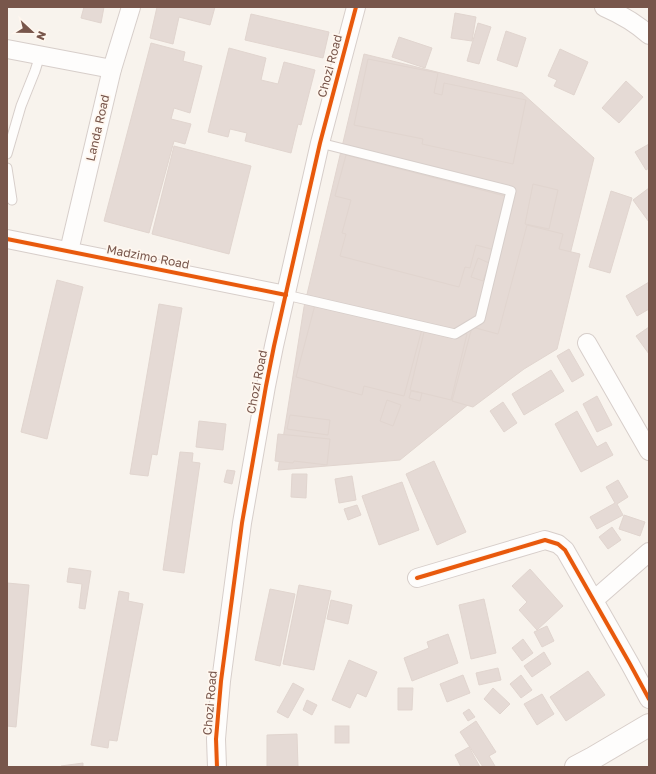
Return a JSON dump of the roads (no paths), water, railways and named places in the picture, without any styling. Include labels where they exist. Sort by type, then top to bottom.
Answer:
[{"type":"street","name":"Landa Road","points":[[69,251],[112,69],[130,7]]},
{"type":"street","name":"Chozi Road","points":[[217,767],[216,739],[220,687],[242,523],[266,386],[320,143],[356,7]]},
{"type":"street","points":[[604,7],[643,29],[649,35]]},
{"type":"street","points":[[7,49],[112,69]]},
{"type":"street","name":"Madzimo Road","points":[[7,239],[286,295]]},
{"type":"street","points":[[587,343],[649,451]]},
{"type":"street","points":[[417,578],[545,540],[558,544],[565,550],[649,699]]},
{"type":"street","points":[[594,600],[649,552]]},
{"type":"street","points":[[589,764],[649,725]]},
{"type":"lane","points":[[7,154],[21,106],[40,55]]},
{"type":"lane","points":[[286,295],[455,334],[480,319],[511,191],[320,143]]},
{"type":"lane","points":[[7,168],[12,200]]}]
